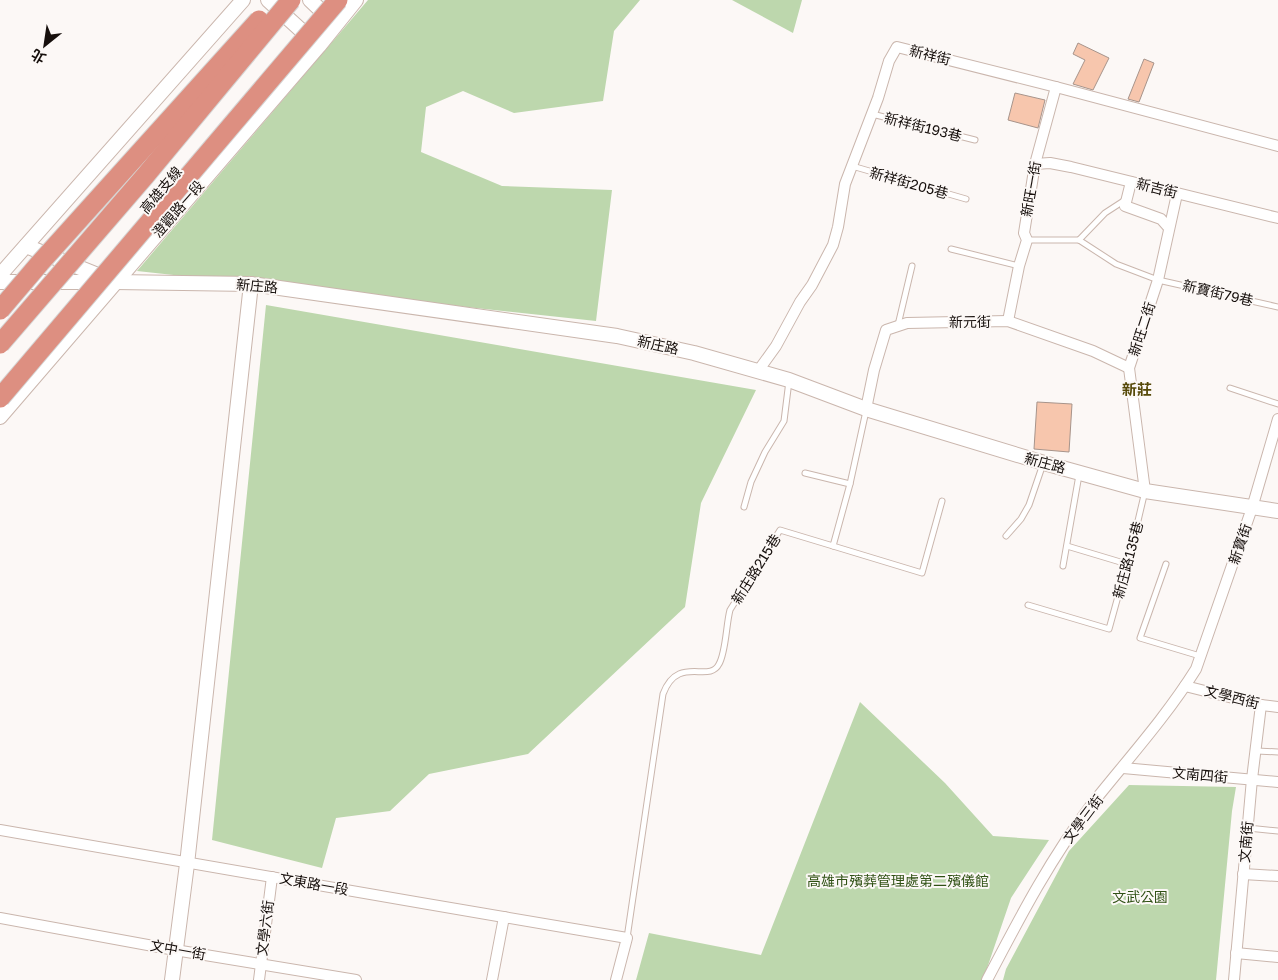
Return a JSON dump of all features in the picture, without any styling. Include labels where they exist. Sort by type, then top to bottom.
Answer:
[{"type":"highway","points":[[0,310],[277,0]]},
{"type":"highway","name":"高雄支線","points":[[0,344],[145,176],[291,0]]},
{"type":"highway","name":"高雄支線","points":[[0,380],[322,0]]},
{"type":"highway","points":[[0,398],[338,0]]},
{"type":"street","points":[[0,275],[244,0]]},
{"type":"street","points":[[268,0],[319,46]]},
{"type":"street","points":[[310,0],[336,25]]},
{"type":"street","name":"澄觀路一段","points":[[0,417],[319,46],[356,0]]},
{"type":"street","name":"新祥街","points":[[758,371],[776,346],[833,245],[845,184],[872,114],[889,61],[897,47],[1056,86],[1278,146]]},
{"type":"street","name":"新旺一街","points":[[1008,321],[1019,266],[1027,240],[1024,233],[1035,164],[1056,86]]},
{"type":"street","name":"新吉街","points":[[1035,164],[1050,163],[1278,218]]},
{"type":"street","points":[[1131,182],[1125,206],[1161,219],[1169,228]]},
{"type":"street","name":"新旺二街","points":[[1145,491],[1129,368],[1158,280],[1177,194]]},
{"type":"street","name":"新庄路","points":[[26,246],[115,282],[251,284],[617,336],[694,353],[789,380],[866,409],[1044,463],[1145,491],[1278,511]]},
{"type":"street","points":[[0,282],[115,282]]},
{"type":"street","points":[[172,980],[187,864],[251,284]]},
{"type":"street","name":"新元街","points":[[898,326],[907,323],[1008,321],[1092,351],[1129,368]]},
{"type":"street","points":[[866,409],[874,370],[886,330],[898,326]]},
{"type":"street","name":"新寶街","points":[[1196,669],[1252,508],[1277,426]]},
{"type":"street","name":"文學三街","points":[[987,980],[1048,867],[1092,805],[1123,768],[1196,669]]},
{"type":"street","name":"文學西街","points":[[1185,686],[1261,705],[1278,706]]},
{"type":"street","name":"文南街","points":[[1234,980],[1252,779],[1257,751],[1261,705]]},
{"type":"street","name":"文南四街","points":[[1123,768],[1278,782]]},
{"type":"street","name":"文東路一段","points":[[0,830],[187,864],[627,938]]},
{"type":"street","points":[[1243,874],[1278,876]]},
{"type":"street","name":"文學六街","points":[[258,980],[272,877]]},
{"type":"street","points":[[492,980],[504,917]]},
{"type":"street","name":"文中一街","points":[[0,918],[356,980]]},
{"type":"street","points":[[616,980],[627,938]]},
{"type":"street","points":[[1236,953],[1278,957]]},
{"type":"lane","name":"新祥街193巷","points":[[872,114],[975,140]]},
{"type":"lane","name":"新祥街205巷","points":[[852,166],[966,199]]},
{"type":"lane","points":[[1027,240],[1079,240],[1105,213],[1126,200]]},
{"type":"lane","name":"新寶街79巷","points":[[1079,240],[1116,264],[1158,280],[1278,307]]},
{"type":"lane","points":[[951,249],[1019,266]]},
{"type":"lane","points":[[898,326],[912,266]]},
{"type":"lane","points":[[744,507],[751,482],[765,452],[784,421],[789,380]]},
{"type":"lane","points":[[1230,388],[1278,404]]},
{"type":"lane","points":[[866,409],[850,484],[833,546],[922,573],[942,501]]},
{"type":"lane","points":[[1006,536],[1021,519],[1029,505],[1044,463]]},
{"type":"lane","points":[[805,472],[850,484]]},
{"type":"lane","points":[[1063,566],[1079,472]]},
{"type":"lane","name":"新庄路135巷","points":[[1028,605],[1109,629],[1145,491]]},
{"type":"lane","name":"新庄路215巷","points":[[627,938],[663,694],[668,682],[674,676],[684,672],[712,671],[719,666],[730,610],[780,530],[833,546]]},
{"type":"lane","points":[[1067,546],[1127,564]]},
{"type":"lane","points":[[1166,564],[1140,638],[1200,657]]},
{"type":"lane","points":[[1257,751],[1278,752]]},
{"type":"lane","points":[[1248,828],[1278,831]]},
{"type":"green space","points":[[368,0],[640,0],[614,31],[603,101],[514,113],[463,91],[426,107],[421,152],[502,186],[612,190],[596,321],[137,271]]},
{"type":"green space","points":[[732,0],[802,0],[793,33]]},
{"type":"green space","points":[[266,305],[756,390],[701,503],[685,607],[528,754],[429,774],[390,811],[336,818],[322,868],[212,840]]},
{"type":"green space","name":"高雄市殯葬管理處第二殯儀館","points":[[860,702],[945,783],[993,836],[1049,840],[1011,898],[983,980],[636,980],[649,933],[761,955]]},
{"type":"green space","name":"文武公園","points":[[1129,785],[1236,787],[1232,811],[1216,980],[1003,980],[1006,969],[1069,851]]},
{"type":"building","points":[[1078,43],[1109,58],[1093,90],[1073,84],[1085,60],[1073,54]]},
{"type":"building","points":[[1144,59],[1154,63],[1139,102],[1128,99]]},
{"type":"building","points":[[1015,93],[1045,100],[1038,128],[1008,120]]},
{"type":"building","points":[[1037,402],[1072,404],[1069,452],[1034,449]]},
{"type":"district","name":"新莊","points":[[1137,390]]}]
